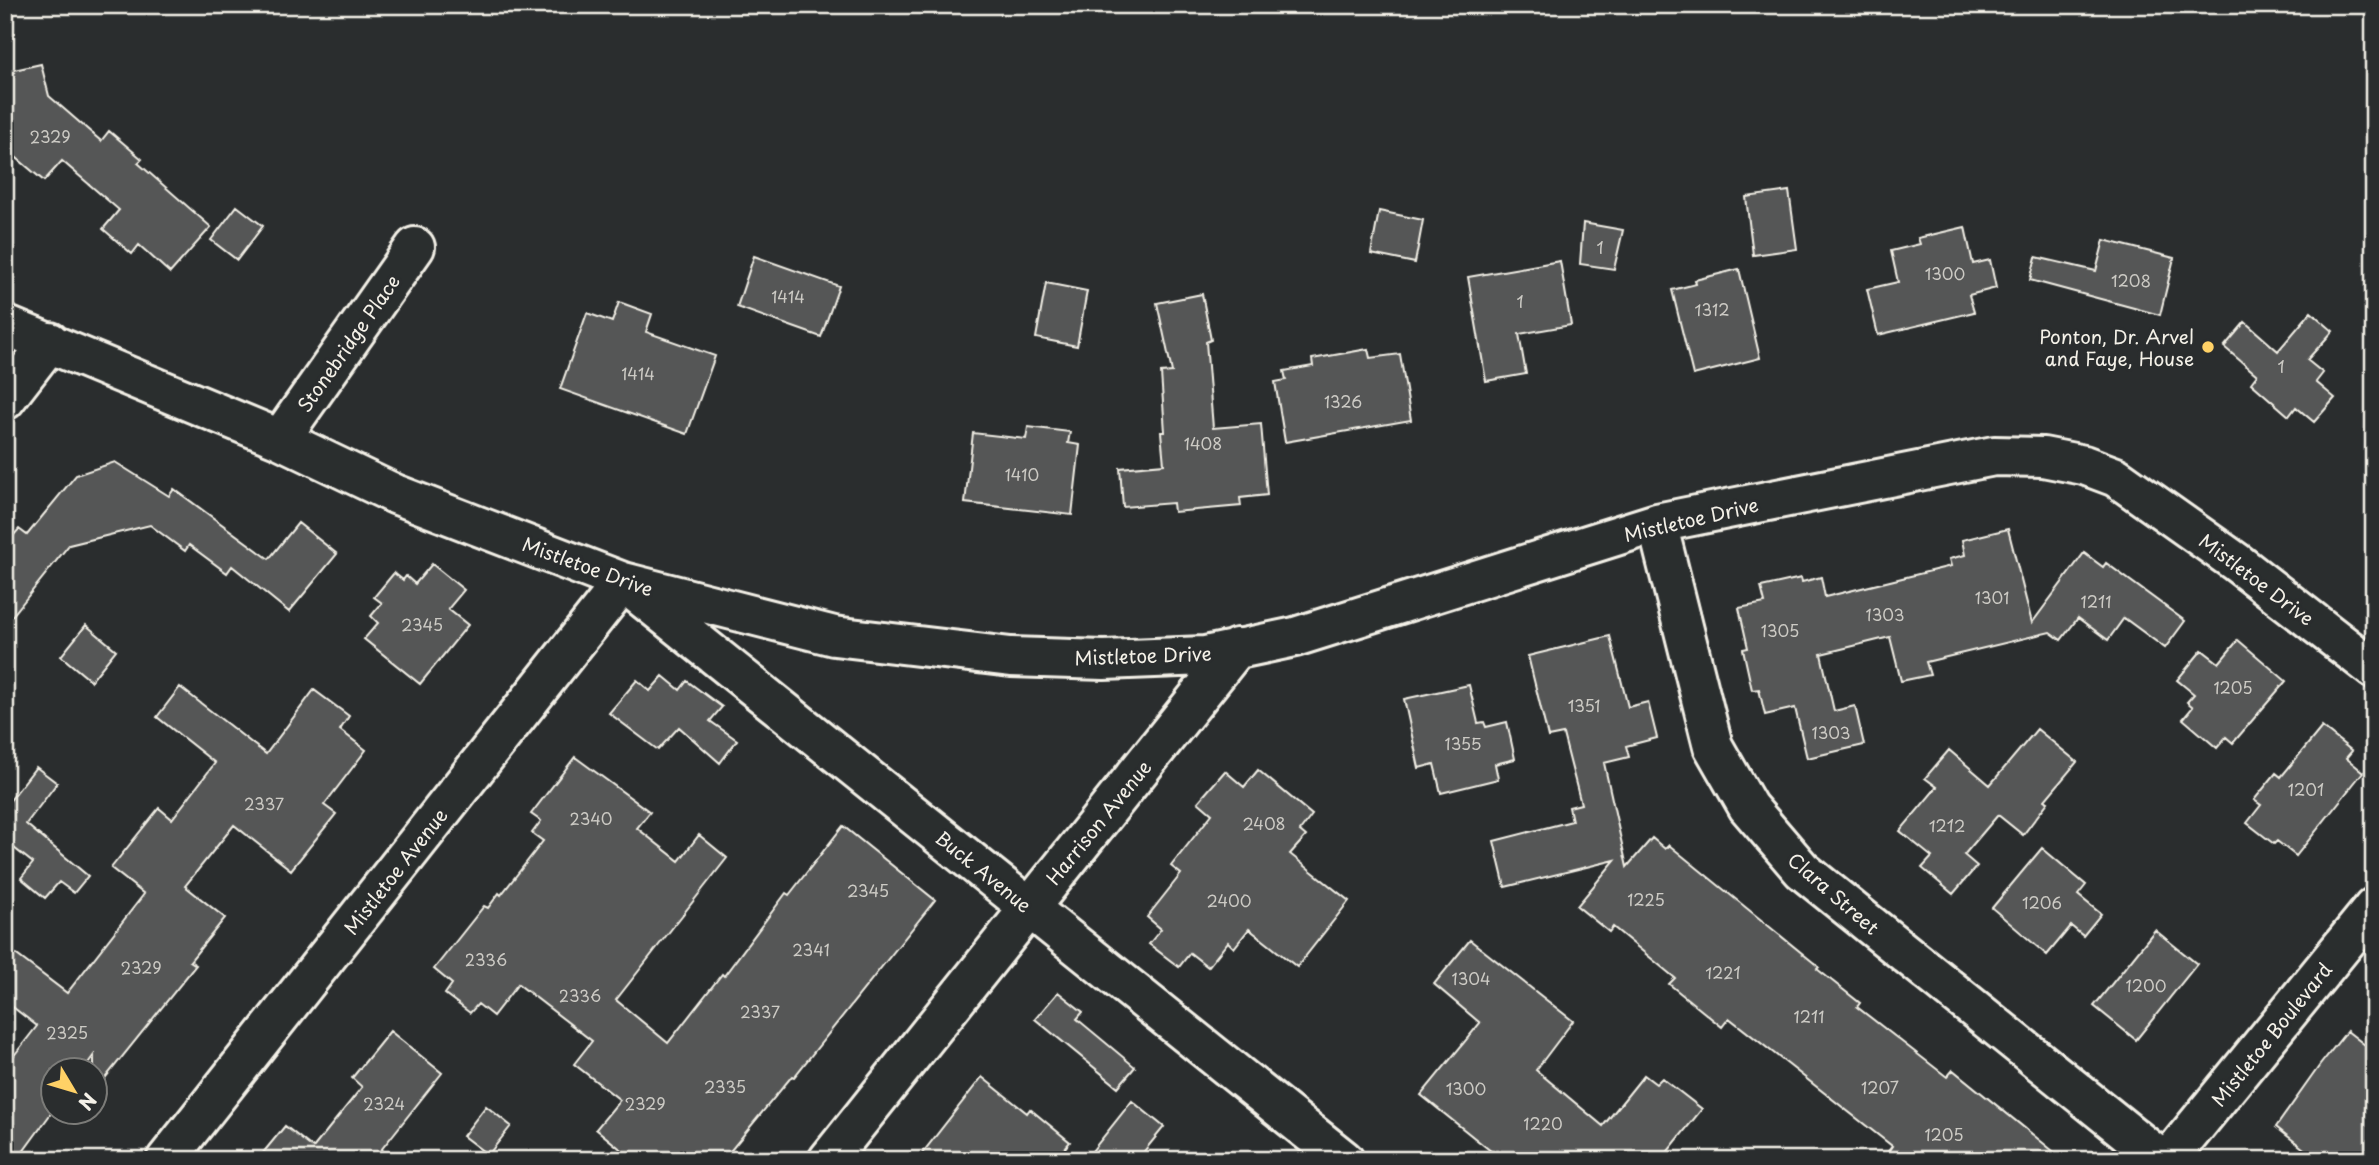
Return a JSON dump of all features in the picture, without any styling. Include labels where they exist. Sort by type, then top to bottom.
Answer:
[{"type":"street","name":"Stonebridge Place","points":[[280,439],[415,247]]},
{"type":"street","name":"Mistletoe Drive","points":[[5,325],[280,439],[395,494],[623,582],[834,636],[997,655],[1104,660],[1205,656],[1296,637],[1657,523],[1994,456],[2043,457],[2084,465],[2116,477],[2236,562],[2374,669]]},
{"type":"street","points":[[5,400],[50,342]]},
{"type":"street","name":"Clara Street","points":[[1657,523],[1713,746],[1748,807],[1802,870],[2162,1160]]},
{"type":"street","name":"Buck Avenue","points":[[623,582],[1344,1160]]},
{"type":"street","name":"Mistletoe Avenue","points":[[166,1160],[623,582]]},
{"type":"street","name":"Harrison Avenue","points":[[828,1160],[1237,648]]},
{"type":"street","name":"Mistletoe Boulevard","points":[[2168,1160],[2374,907]]},
{"type":"building","points":[[41,64],[49,96],[101,141],[109,131],[142,159],[138,163],[211,227],[170,273],[139,245],[132,254],[103,229],[119,210],[62,161],[44,181],[5,148],[5,72]]},
{"type":"building","points":[[1789,191],[1797,249],[1753,255],[1746,197]]},
{"type":"building","points":[[237,206],[263,226],[237,260],[211,240]]},
{"type":"building","points":[[1379,211],[1423,220],[1415,263],[1371,254]]},
{"type":"building","points":[[1583,223],[1623,230],[1614,269],[1580,264]]},
{"type":"building","points":[[1965,227],[1973,264],[1990,260],[1996,288],[1969,295],[1974,312],[1878,335],[1867,289],[1898,282],[1891,251],[1920,244],[1918,238]]},
{"type":"building","points":[[2104,240],[2174,258],[2160,315],[2030,280],[2036,257],[2096,271]]},
{"type":"building","points":[[754,256],[839,286],[821,337],[737,307]]},
{"type":"building","points":[[1560,261],[1571,325],[1519,334],[1526,374],[1486,381],[1468,277]]},
{"type":"building","points":[[1739,269],[1760,358],[1693,375],[1672,290],[1696,284],[1695,280]]},
{"type":"building","points":[[1046,283],[1087,291],[1077,346],[1036,338]]},
{"type":"building","points":[[1202,294],[1211,340],[1206,342],[1213,428],[1261,424],[1267,495],[1240,498],[1241,506],[1174,512],[1173,503],[1123,507],[1120,468],[1164,464],[1161,373],[1172,372],[1157,303]]},
{"type":"building","points":[[619,302],[652,314],[646,332],[715,356],[687,434],[560,389],[587,313],[612,322]]},
{"type":"building","points":[[2311,312],[2333,331],[2307,360],[2323,373],[2316,382],[2335,398],[2314,422],[2296,407],[2289,416],[2251,383],[2257,375],[2224,347],[2245,322],[2278,351]]},
{"type":"building","points":[[1368,349],[1370,358],[1400,354],[1411,420],[1285,442],[1275,382],[1286,380],[1284,371],[1313,366],[1312,359]]},
{"type":"building","points":[[1028,427],[1070,432],[1068,443],[1080,445],[1072,515],[965,503],[973,433],[1026,439]]},
{"type":"building","points":[[115,462],[169,496],[174,489],[269,559],[298,523],[337,554],[289,612],[232,566],[227,573],[189,545],[185,551],[150,525],[69,545],[5,625],[5,545],[19,529],[27,535],[76,475]]},
{"type":"building","points":[[2008,529],[2032,623],[2084,553],[2103,567],[2106,563],[2185,621],[2165,648],[2124,618],[2108,640],[2078,618],[2061,640],[2050,632],[1926,662],[1930,675],[1901,681],[1890,637],[1821,654],[1834,711],[1855,706],[1864,745],[1807,758],[1795,708],[1765,715],[1759,689],[1752,690],[1743,649],[1748,648],[1739,608],[1765,603],[1761,587],[1801,578],[1802,582],[1821,577],[1825,597],[1951,566],[1949,559],[1965,555],[1962,540]]},
{"type":"building","points":[[432,564],[464,590],[448,609],[468,625],[420,684],[364,639],[378,623],[371,616],[382,603],[374,597],[394,573],[403,580],[406,576],[415,584]]},
{"type":"building","points":[[86,625],[116,650],[91,681],[61,656]]},
{"type":"building","points":[[1610,636],[1628,707],[1648,702],[1657,738],[1626,746],[1629,757],[1604,763],[1627,867],[1652,838],[1665,849],[1669,845],[1819,967],[1817,969],[1860,1003],[1857,1007],[1947,1077],[1953,1070],[2064,1160],[1882,1160],[1892,1146],[1729,1018],[1722,1027],[1669,984],[1675,978],[1613,927],[1609,932],[1577,906],[1615,860],[1505,887],[1494,841],[1572,821],[1569,807],[1581,804],[1563,734],[1548,737],[1528,656]]},
{"type":"building","points":[[2238,640],[2286,681],[2233,743],[2226,737],[2217,748],[2183,719],[2193,707],[2187,702],[2194,694],[2177,680],[2202,650],[2219,663]]},
{"type":"building","points":[[663,676],[680,690],[687,681],[722,707],[710,721],[737,740],[720,763],[679,727],[658,750],[609,713],[637,680],[650,691]]},
{"type":"building","points":[[1469,685],[1478,723],[1484,722],[1486,727],[1507,722],[1515,759],[1495,764],[1498,779],[1441,793],[1434,764],[1419,768],[1404,699]]},
{"type":"building","points":[[180,687],[266,754],[314,690],[349,716],[340,730],[366,750],[324,805],[336,814],[291,870],[234,825],[185,886],[225,918],[190,961],[196,965],[108,1075],[108,1056],[38,1056],[38,1126],[42,1126],[17,1160],[5,1160],[5,1067],[37,1026],[5,1001],[5,946],[67,993],[144,894],[111,868],[159,808],[172,819],[215,763],[157,717]]},
{"type":"building","points":[[2322,727],[2352,751],[2346,758],[2363,772],[2296,856],[2277,841],[2274,844],[2247,823],[2261,805],[2254,800],[2276,773],[2281,777]]},
{"type":"building","points":[[2037,729],[2077,762],[2045,800],[2048,802],[2023,835],[1998,815],[1964,855],[1977,866],[1953,894],[1922,868],[1932,857],[1900,831],[1937,787],[1925,778],[1949,750],[1990,785]]},
{"type":"building","points":[[575,757],[650,812],[637,828],[679,861],[699,835],[727,858],[616,1000],[668,1043],[722,974],[724,976],[786,893],[789,895],[843,826],[935,900],[794,1077],[792,1076],[723,1160],[634,1160],[596,1129],[620,1100],[574,1064],[592,1041],[518,984],[493,1016],[478,1004],[470,1013],[445,994],[452,984],[434,969],[484,906],[488,908],[499,893],[501,895],[543,841],[532,833],[541,821],[531,814]]},
{"type":"building","points":[[36,767],[57,783],[26,824],[88,876],[74,893],[59,882],[45,898],[21,878],[33,863],[10,845],[5,851],[5,807]]},
{"type":"building","points":[[1258,770],[1312,815],[1300,831],[1306,836],[1290,854],[1349,901],[1297,967],[1249,929],[1234,948],[1228,942],[1208,967],[1190,953],[1179,967],[1149,944],[1161,929],[1147,917],[1181,874],[1171,866],[1212,814],[1198,802],[1225,771],[1244,787]]},
{"type":"building","points":[[2042,848],[2086,885],[2078,895],[2101,914],[2083,936],[2071,926],[2047,955],[1992,908]]},
{"type":"building","points":[[2155,930],[2197,964],[2136,1040],[2094,1006]]},
{"type":"building","points":[[1470,940],[1573,1021],[1536,1070],[1603,1126],[1644,1075],[1656,1084],[1662,1078],[1702,1109],[1661,1160],[1502,1160],[1421,1095],[1480,1023],[1434,984]]},
{"type":"building","points":[[1058,992],[1083,1012],[1077,1019],[1135,1067],[1118,1087],[1035,1019]]},
{"type":"building","points":[[390,1031],[442,1073],[373,1160],[257,1160],[285,1126],[313,1148],[362,1087],[352,1078]]},
{"type":"building","points":[[2347,1031],[2374,1052],[2374,1160],[2318,1160],[2276,1127]]},
{"type":"building","points":[[982,1077],[1027,1113],[1030,1109],[1070,1142],[1055,1160],[917,1160]]},
{"type":"building","points":[[1132,1101],[1164,1127],[1137,1160],[1085,1160]]},
{"type":"building","points":[[486,1106],[511,1126],[488,1155],[463,1136]]},
{"type":"place","name":"Ponton, Dr. Arvel and Faye, House","points":[[2208,347]]}]
